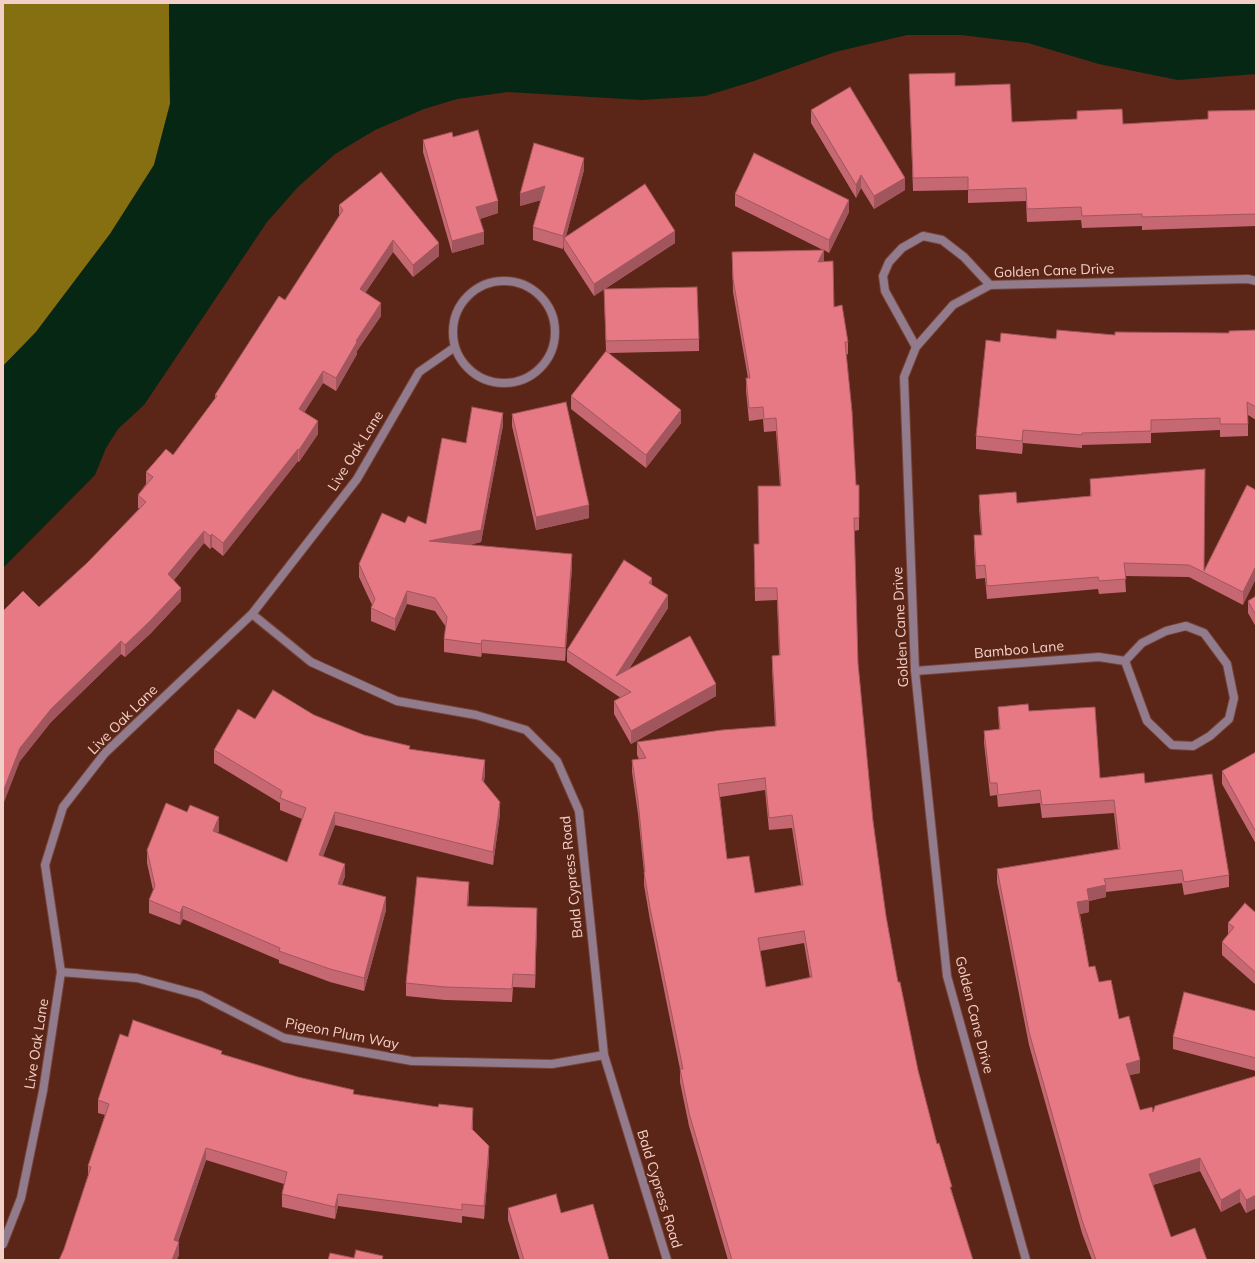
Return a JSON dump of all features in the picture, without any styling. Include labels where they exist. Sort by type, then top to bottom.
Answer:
[{"type":"street","points":[[916,347],[885,291],[883,276],[889,262],[902,248],[923,236],[942,240],[964,257],[990,285]]},
{"type":"street","name":"Golden Cane Drive","points":[[1026,1260],[947,976],[915,671],[904,377],[916,347],[953,305],[990,285],[1248,279],[1256,281]]},
{"type":"street","points":[[503,281],[525,285],[537,293],[547,304],[553,317],[556,332],[548,359],[538,371],[526,379],[512,383],[498,383],[484,379],[471,372],[461,361],[455,347],[454,326],[460,305],[470,294],[482,286],[503,281]]},
{"type":"street","name":"Live Oak Lane","points":[[3,1244],[21,1198],[43,1091],[61,972],[45,865],[64,807],[105,753],[252,614],[357,479],[419,372],[455,347]]},
{"type":"street","name":"Bald Cypress Road","points":[[252,614],[311,662],[397,701],[476,715],[526,730],[557,761],[579,811],[604,1055],[667,1260]]},
{"type":"street","points":[[1186,626],[1204,633],[1227,664],[1234,698],[1229,719],[1210,736],[1193,746],[1172,745],[1147,721],[1125,661],[1142,643],[1166,631],[1186,626]]},
{"type":"street","name":"Bamboo Lane","points":[[915,671],[1099,656],[1125,661]]},
{"type":"street","name":"Pigeon Plum Way","points":[[61,972],[137,978],[200,995],[284,1038],[412,1061],[552,1064],[604,1055]]},
{"type":"shaded area","points":[[3,3],[169,3],[170,104],[154,165],[110,234],[36,332],[3,366]]},
{"type":"shaded area","points":[[169,3],[1256,3],[1256,74],[1178,80],[1099,64],[1028,43],[961,35],[907,35],[835,52],[751,82],[705,96],[642,100],[508,92],[457,99],[424,109],[375,130],[335,154],[298,187],[267,222],[144,405],[118,429],[106,448],[95,475],[3,568],[3,366],[36,332],[110,234],[154,165],[170,104]]},
{"type":"building","points":[[955,73],[955,86],[1010,84],[1012,122],[1077,119],[1077,111],[1122,109],[1123,124],[1208,119],[1208,111],[1256,110],[1256,214],[1142,217],[1142,214],[1082,216],[1081,207],[1027,209],[1026,188],[968,190],[968,177],[913,178],[909,74]]},
{"type":"building","points":[[850,87],[905,178],[874,196],[861,175],[856,185],[811,110]]},
{"type":"building","points":[[478,130],[498,201],[476,207],[484,232],[452,241],[423,140],[452,132],[453,137]]},
{"type":"building","points":[[534,143],[584,158],[563,236],[533,227],[545,186],[520,194]]},
{"type":"building","points":[[754,153],[849,200],[829,240],[735,194]]},
{"type":"building","points":[[381,172],[439,243],[413,265],[393,240],[360,289],[381,303],[356,341],[357,342],[336,378],[323,371],[299,409],[318,421],[299,450],[298,449],[223,543],[212,534],[210,536],[204,531],[168,574],[181,588],[125,645],[121,641],[51,709],[20,748],[3,792],[3,611],[23,591],[39,607],[87,563],[146,502],[138,495],[153,477],[146,472],[166,449],[173,455],[217,396],[215,395],[279,296],[285,300],[343,210],[339,205]]},
{"type":"building","points":[[645,184],[675,231],[594,284],[564,238]]},
{"type":"building","points":[[824,250],[818,262],[833,261],[834,307],[842,305],[848,342],[845,342],[852,411],[856,485],[859,485],[859,518],[854,518],[858,663],[873,821],[886,916],[898,982],[900,982],[918,1070],[937,1144],[939,1143],[952,1187],[950,1187],[973,1260],[732,1260],[689,1113],[680,1069],[683,1069],[644,872],[638,801],[632,760],[646,758],[637,742],[722,730],[776,726],[772,656],[780,655],[777,588],[755,588],[754,544],[759,544],[758,486],[781,486],[776,418],[764,419],[763,407],[749,408],[746,378],[750,378],[733,279],[732,252]],"holes":[[[765,778],[769,818],[792,815],[803,885],[755,893],[749,856],[727,859],[718,784]],[[804,931],[812,977],[766,987],[758,938]]]},
{"type":"building","points":[[697,287],[699,339],[606,341],[604,289]]},
{"type":"building","points":[[1057,330],[1115,335],[1115,332],[1229,333],[1229,331],[1256,330],[1256,407],[1247,402],[1248,424],[1220,424],[1220,418],[1151,420],[1151,431],[1082,433],[1082,435],[1023,430],[1022,441],[976,436],[986,340],[1000,342],[1001,333],[1056,339]]},
{"type":"building","points":[[606,351],[681,410],[646,455],[571,396]]},
{"type":"building","points":[[566,402],[589,505],[536,517],[512,414]]},
{"type":"building","points":[[472,407],[503,413],[481,530],[429,541],[572,554],[565,648],[482,640],[481,644],[444,639],[447,617],[435,598],[407,591],[395,619],[371,608],[375,599],[359,564],[382,513],[405,523],[408,516],[426,524],[442,438],[466,443]]},
{"type":"building","points":[[1205,469],[1204,571],[1247,485],[1256,490],[1256,566],[1243,592],[1189,565],[1124,563],[1126,579],[1099,581],[1098,577],[987,586],[985,565],[976,566],[974,535],[982,535],[979,495],[1016,492],[1017,503],[1091,496],[1090,479]]},
{"type":"building","points":[[624,560],[652,578],[649,583],[668,595],[616,676],[690,636],[716,684],[631,731],[614,701],[631,692],[567,650]]},
{"type":"building","points":[[1256,596],[1256,615],[1248,601]]},
{"type":"building","points":[[273,690],[314,715],[364,735],[410,746],[409,749],[485,760],[482,780],[500,802],[493,852],[335,812],[319,855],[345,864],[338,884],[386,897],[364,978],[330,969],[279,951],[280,948],[183,906],[180,913],[149,900],[155,886],[147,850],[166,803],[187,812],[190,805],[219,817],[213,831],[287,862],[306,808],[280,798],[282,791],[214,750],[238,709],[255,719]]},
{"type":"building","points":[[1028,704],[1029,711],[1095,707],[1100,778],[1144,773],[1145,783],[1212,774],[1229,875],[1184,882],[1182,870],[1104,879],[1106,885],[1087,889],[1089,900],[1077,902],[1089,967],[1095,966],[1099,982],[1111,980],[1119,1019],[1129,1016],[1140,1060],[1126,1064],[1140,1110],[1152,1107],[1153,1112],[1155,1106],[1256,1076],[1256,1195],[1246,1200],[1240,1189],[1221,1200],[1200,1158],[1149,1174],[1171,1237],[1195,1228],[1207,1260],[1096,1260],[1082,1220],[1029,1032],[997,869],[1120,849],[1114,800],[1042,805],[1040,790],[998,795],[997,783],[990,783],[984,731],[1000,729],[998,707]]},
{"type":"building","points":[[1256,752],[1256,832],[1222,771]]},
{"type":"building","points":[[417,877],[469,882],[467,906],[537,908],[535,975],[513,974],[512,989],[445,987],[406,983]]},
{"type":"building","points":[[1245,903],[1256,913],[1256,973],[1222,942],[1234,927],[1228,923]]},
{"type":"building","points":[[1184,992],[1256,1011],[1256,1058],[1173,1037]]},
{"type":"building","points":[[133,1020],[222,1051],[221,1054],[298,1077],[354,1090],[353,1094],[438,1107],[439,1104],[473,1108],[472,1129],[489,1146],[484,1206],[462,1204],[462,1210],[338,1194],[335,1207],[282,1194],[287,1172],[206,1148],[174,1240],[179,1242],[172,1260],[59,1260],[91,1167],[88,1166],[109,1104],[98,1100],[120,1034],[128,1037]]},
{"type":"building","points":[[556,1194],[561,1213],[593,1204],[609,1260],[524,1260],[508,1208]]},
{"type":"building","points":[[356,1250],[383,1256],[382,1260],[328,1260],[330,1253],[354,1258]]}]
